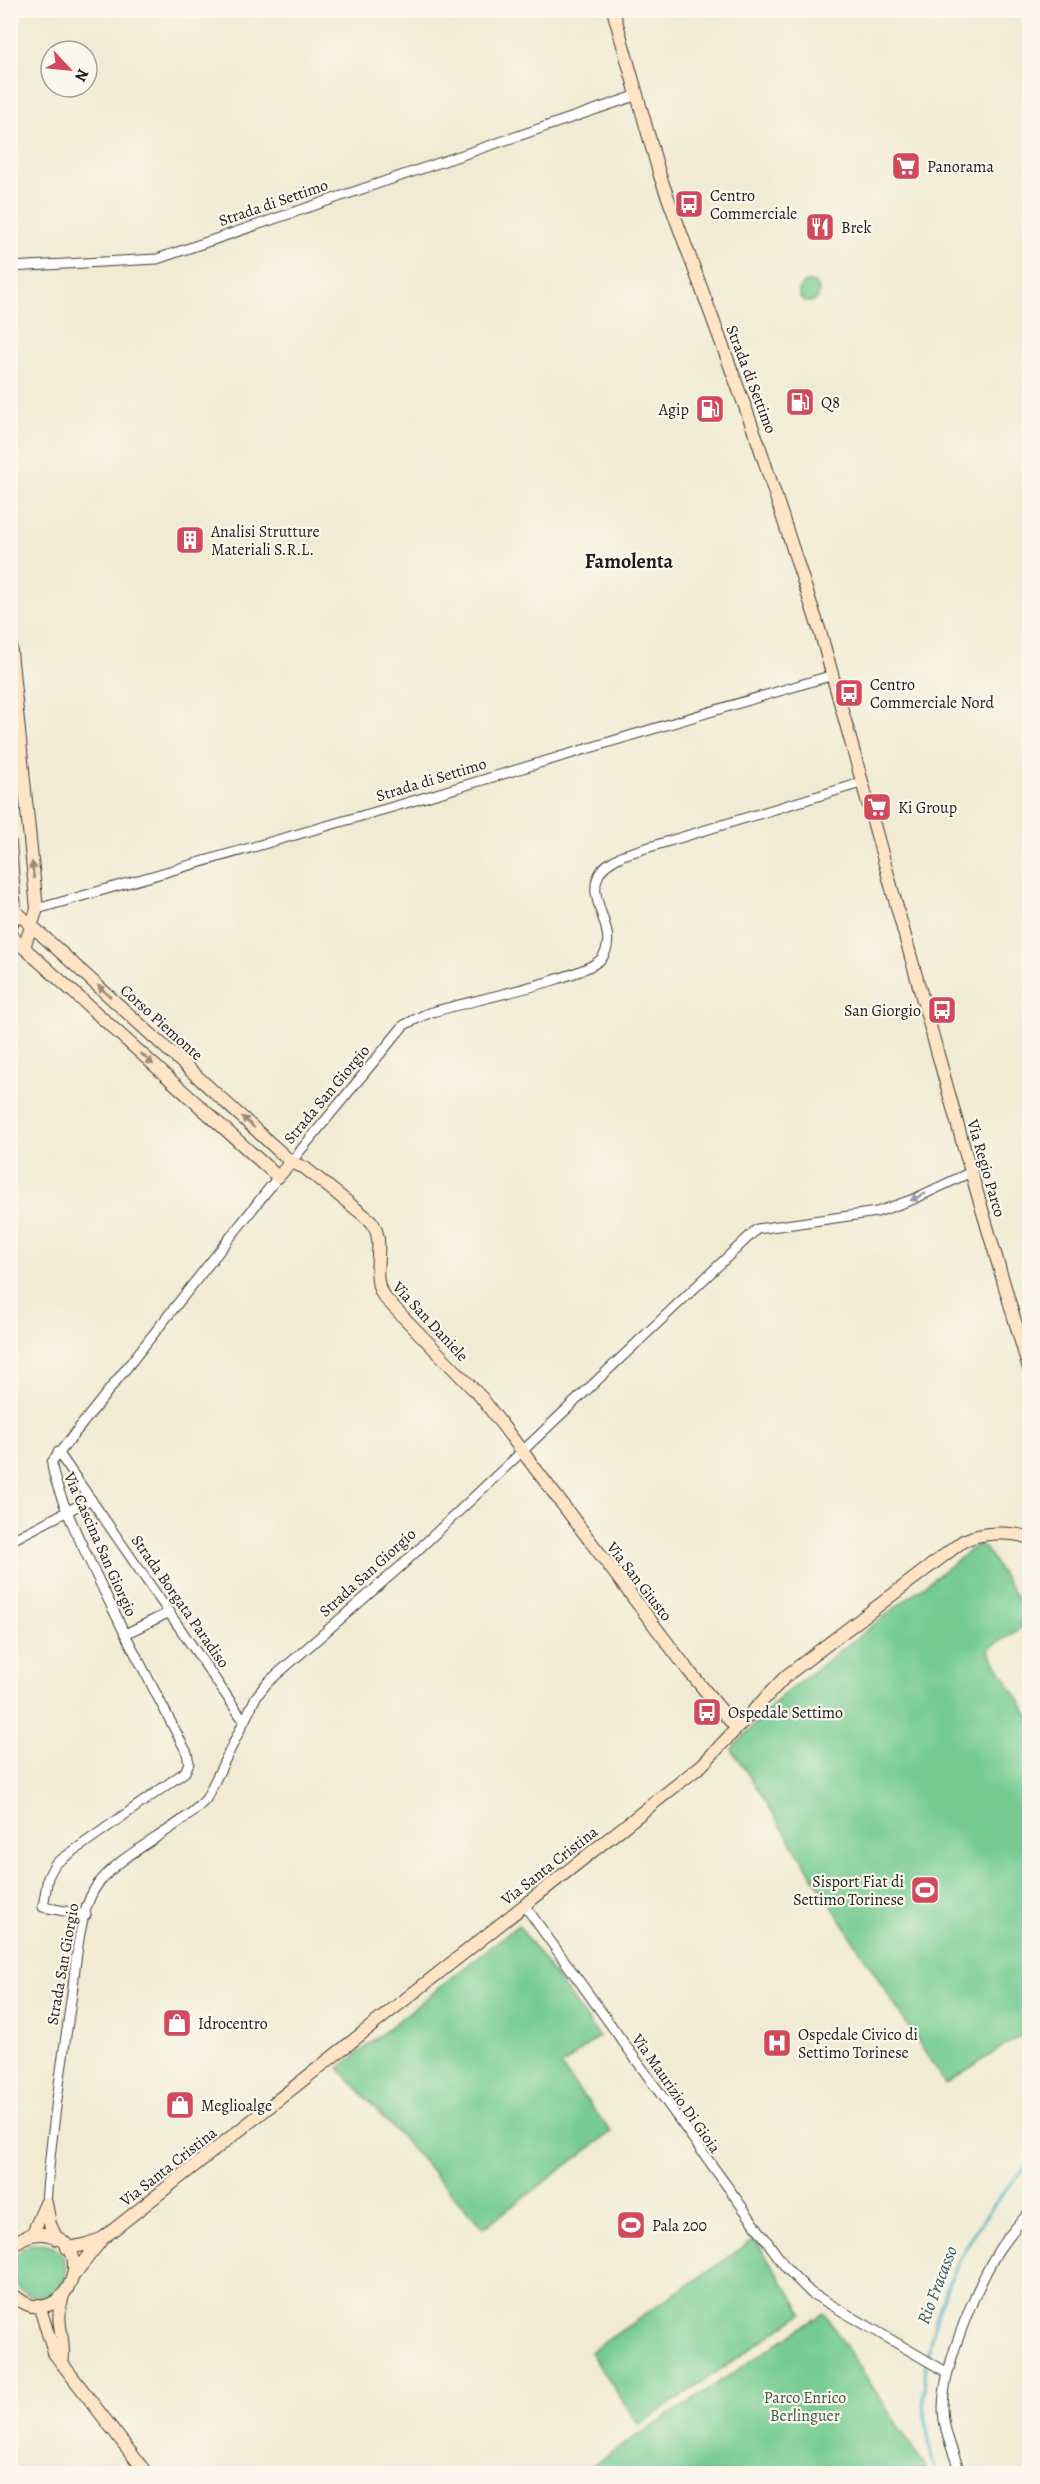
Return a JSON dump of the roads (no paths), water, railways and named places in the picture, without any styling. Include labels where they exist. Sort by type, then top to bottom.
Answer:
[{"type":"street","name":"Strada di Settimo","points":[[613,10],[660,177],[759,442],[833,675],[915,972]]},
{"type":"street","name":"Strada di Settimo","points":[[10,267],[157,259],[638,95]]},
{"type":"street","points":[[10,642],[37,909],[24,947]]},
{"type":"street","name":"Strada di Settimo","points":[[37,909],[396,806],[833,675]]},
{"type":"street","points":[[10,785],[24,782]]},
{"type":"street","name":"Strada San Giorgio","points":[[58,1452],[278,1177],[404,1025],[429,1013],[545,982],[593,966],[603,957],[608,940],[594,889],[601,870],[623,855],[861,783]]},
{"type":"street","points":[[10,843],[13,908],[10,933],[278,1177]]},
{"type":"street","name":"Corso Piemonte","points":[[13,908],[291,1162]]},
{"type":"street","name":"Via Regio Parco","points":[[915,972],[1029,1372]]},
{"type":"street","points":[[196,1103],[210,1088]]},
{"type":"street","name":"Via San Daniele","points":[[291,1162],[305,1168],[371,1221],[377,1231],[376,1279],[381,1294],[481,1397],[521,1452]]},
{"type":"street","name":"Strada San Giorgio","points":[[57,2239],[50,2224],[46,2203],[51,2140],[86,1915],[92,1893],[110,1872],[194,1812],[206,1799],[244,1721],[267,1683],[401,1566],[757,1229],[877,1212],[915,1199],[971,1172]]},
{"type":"street","name":"Strada Borgata Paradiso","points":[[58,1452],[244,1721]]},
{"type":"street","name":"Via Cascina San Giorgio","points":[[58,1452],[52,1462],[51,1470],[125,1634],[170,1612]]},
{"type":"street","name":"Via San Giusto","points":[[521,1452],[693,1677],[736,1728]]},
{"type":"street","points":[[10,1541],[91,1499]]},
{"type":"street","name":"Via Santa Cristina","points":[[1016,1535],[1029,1528]]},
{"type":"street","name":"Via Santa Cristina","points":[[62,2364],[64,2354],[58,2324],[58,2308],[74,2275],[103,2238],[702,1765],[786,1676],[958,1544],[983,1535],[1016,1535],[1029,1538]]},
{"type":"street","points":[[86,1915],[43,1907],[48,1877],[55,1864],[185,1772],[189,1763],[187,1753],[125,1634]]},
{"type":"street","name":"Via Maurizio Di Gioia","points":[[525,1906],[708,2164],[787,2269],[811,2293],[948,2373]]},
{"type":"street","name":"Strada San Giorgio","points":[[32,2235],[46,2203]]},
{"type":"street","points":[[960,2474],[946,2429],[943,2406],[948,2373],[975,2295],[999,2250],[1029,2211]]},
{"type":"street","points":[[12,2246],[32,2235],[57,2239],[67,2248],[74,2260],[74,2275]]},
{"type":"street","name":"Via Santa Cristina","points":[[67,2248],[84,2246],[103,2238]]},
{"type":"street","points":[[10,2291],[22,2301],[39,2305],[48,2304],[63,2296]]},
{"type":"street","points":[[39,2305],[54,2353],[147,2474]]},
{"type":"waterway","name":"Rio Fracasso","points":[[927,2357],[941,2302],[964,2252],[993,2206],[1030,2163]]},
{"type":"waterway","name":"Rio Fracasso","points":[[926,2363],[923,2406],[935,2474]]},
{"type":"place","name":"Panorama","points":[[906,166]]},
{"type":"place","name":"Centro Commerciale","points":[[689,204]]},
{"type":"place","name":"Brek","points":[[820,227]]},
{"type":"place","name":"Q8","points":[[800,402]]},
{"type":"place","name":"Agip","points":[[710,409]]},
{"type":"place","name":"Analisi Strutture Materiali S.R.L.","points":[[190,540]]},
{"type":"place","name":"Centro Commerciale Nord","points":[[849,693]]},
{"type":"place","name":"Ki Group","points":[[877,807]]},
{"type":"place","name":"San Giorgio","points":[[942,1010]]},
{"type":"place","name":"Ospedale Settimo","points":[[707,1712]]},
{"type":"place","name":"Sisport Fiat di Settimo Torinese","points":[[925,1890]]},
{"type":"place","name":"Idrocentro","points":[[177,2023]]},
{"type":"place","name":"Ospedale Civico di Settimo Torinese","points":[[777,2043]]},
{"type":"place","name":"Meglioalge","points":[[180,2105]]},
{"type":"place","name":"Pala 200","points":[[631,2225]]},
{"type":"district","name":"Famolenta","points":[[629,561]]},
{"type":"park label","name":"Parco Enrico Berlinguer","points":[[805,2406]]}]
